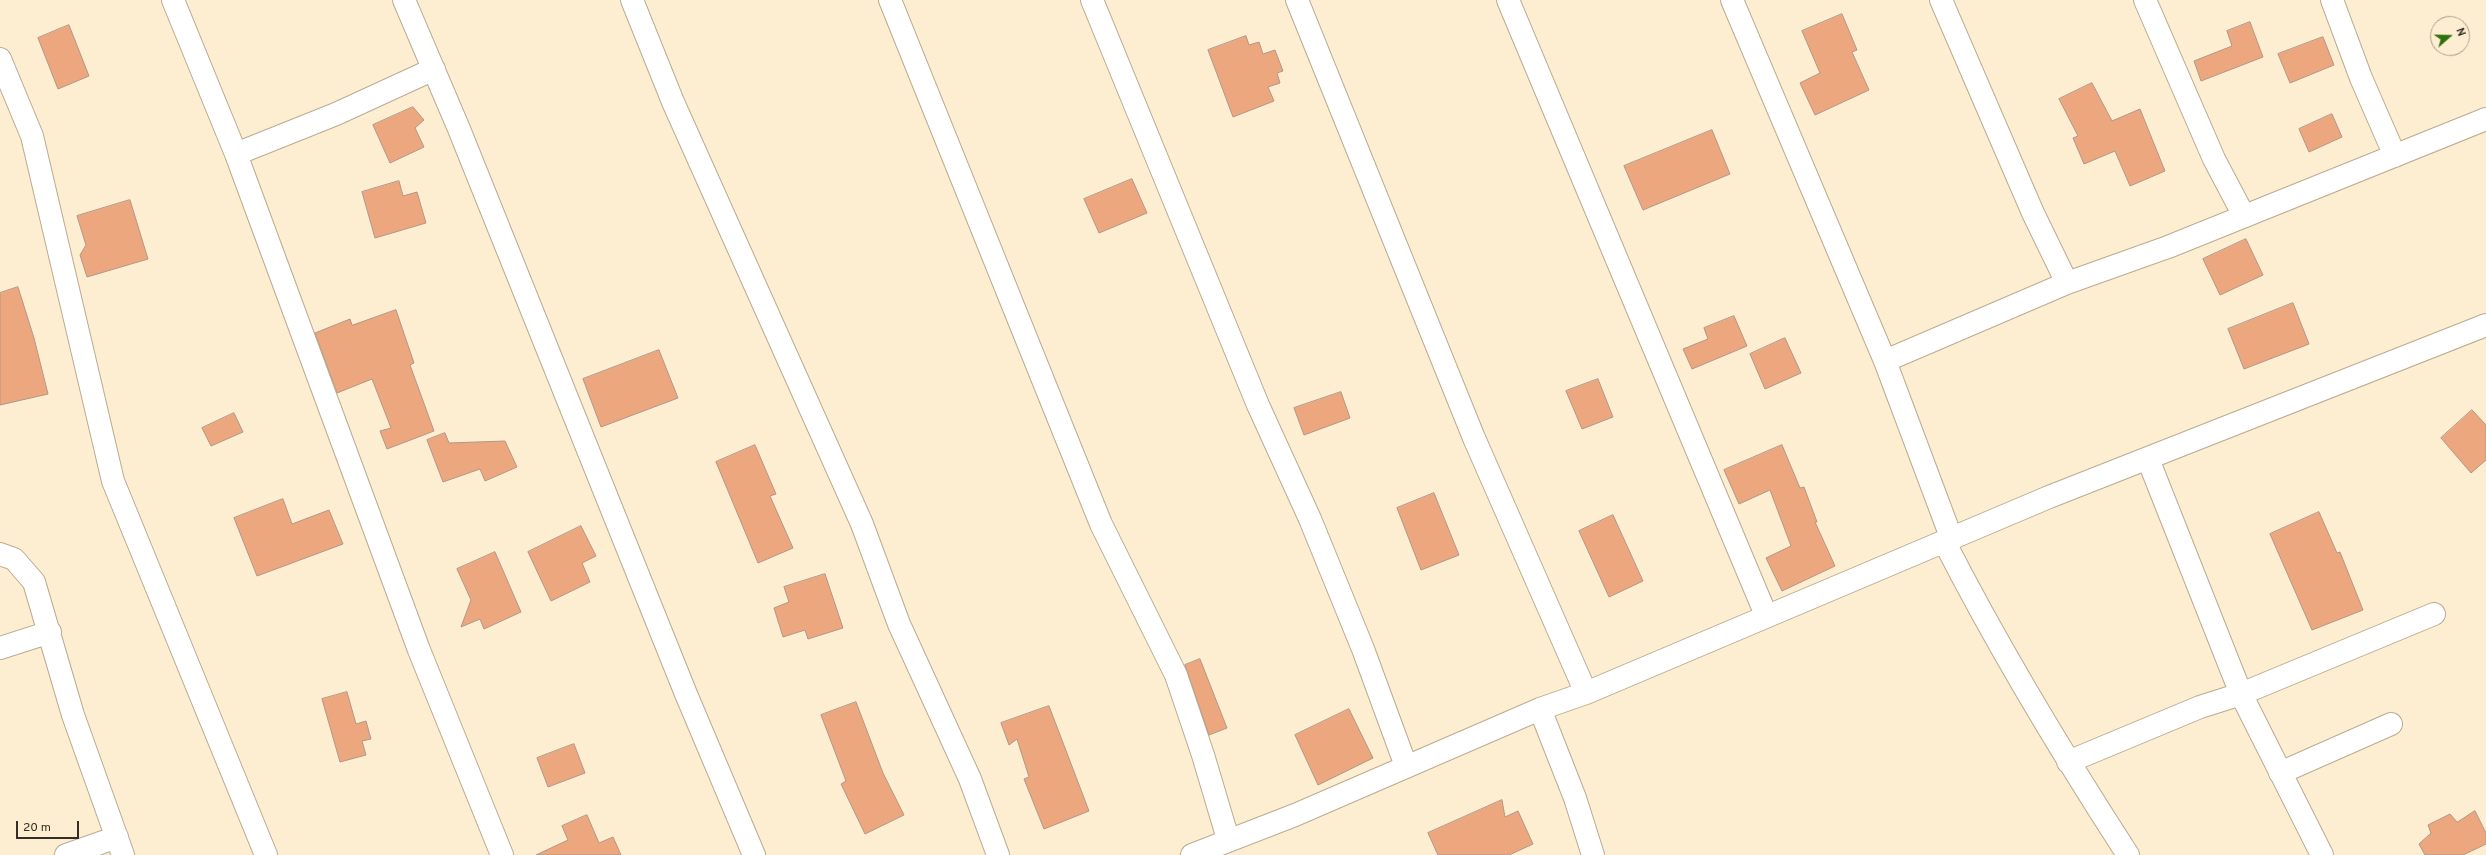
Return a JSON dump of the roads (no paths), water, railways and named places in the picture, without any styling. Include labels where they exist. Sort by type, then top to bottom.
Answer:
[{"type":"street","points":[[173,0],[236,154],[419,650],[502,855]]},
{"type":"street","points":[[404,0],[434,69],[618,528],[754,855]]},
{"type":"street","points":[[632,0],[673,102],[862,524],[899,624],[970,779],[998,855]]},
{"type":"street","points":[[890,0],[1101,524],[1176,675],[1203,754],[1228,839]]},
{"type":"street","points":[[1092,0],[1258,405],[1313,526],[1363,649],[1406,766]]},
{"type":"street","points":[[1297,0],[1474,438],[1586,693]]},
{"type":"street","points":[[1508,0],[1766,615]]},
{"type":"street","points":[[1192,855],[1228,839],[1295,815],[1540,709],[1586,693],[1951,537],[1885,361],[1732,0]]},
{"type":"street","points":[[1941,0],[2033,213],[2067,282]]},
{"type":"street","points":[[2145,0],[2214,160],[2244,216]]},
{"type":"street","points":[[2332,0],[2345,38],[2395,156]]},
{"type":"street","points":[[0,59],[32,136],[113,482],[266,855]]},
{"type":"street","points":[[236,154],[336,114],[434,69]]},
{"type":"street","points":[[1885,361],[2067,282],[2168,247],[2486,119]]},
{"type":"street","points":[[1944,540],[2486,325]]},
{"type":"street","points":[[2148,459],[2241,694],[2322,855]]},
{"type":"street","points":[[1944,540],[1972,595],[2068,762],[2128,855]]},
{"type":"street","points":[[0,554],[14,559],[34,582],[50,632],[73,715],[120,846],[66,855]]},
{"type":"street","points":[[2068,762],[2200,707],[2241,694],[2434,614]]},
{"type":"street","points":[[0,648],[50,632]]},
{"type":"street","points":[[1540,709],[1575,798],[1593,855]]},
{"type":"street","points":[[2280,773],[2391,724]]}]
